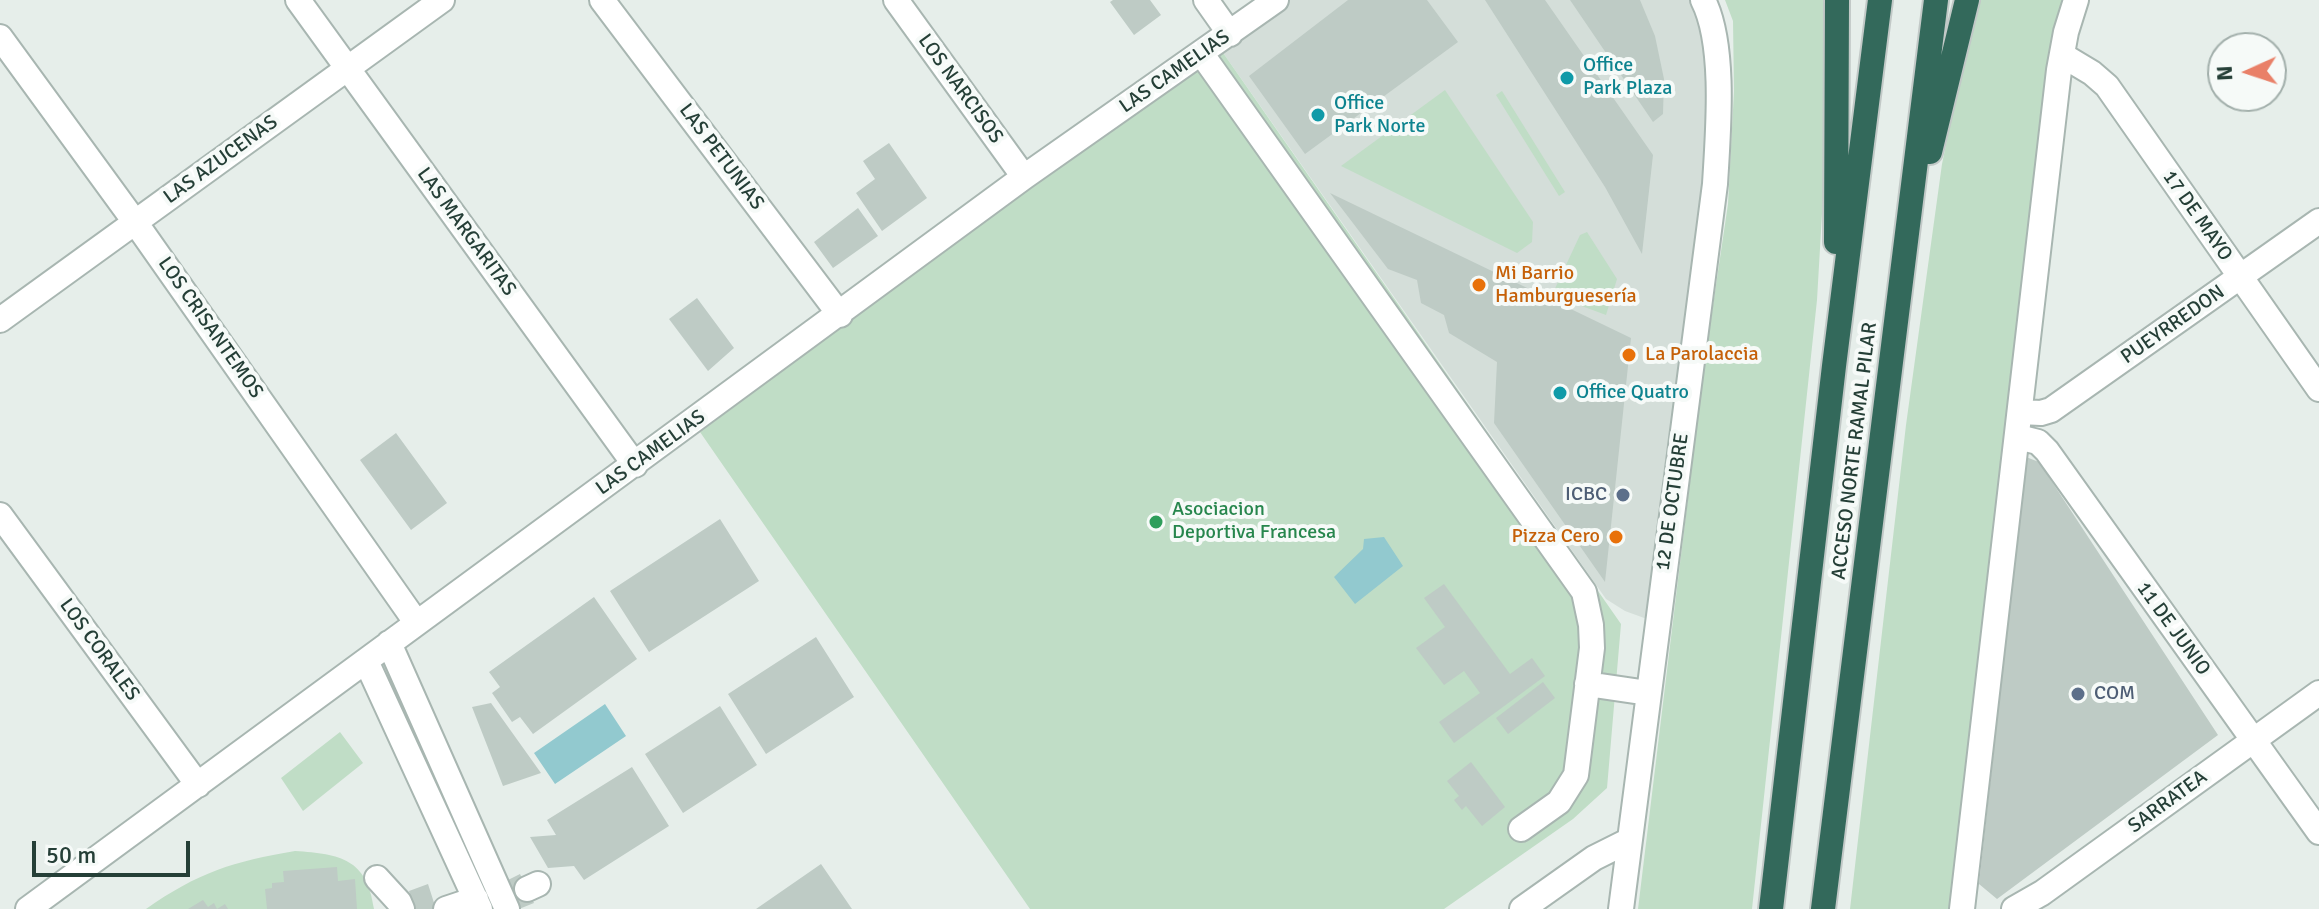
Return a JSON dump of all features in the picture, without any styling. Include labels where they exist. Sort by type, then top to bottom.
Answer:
[{"type":"highway","points":[[1834,366],[1839,74],[1837,0]]},
{"type":"highway","name":"ACCESO NORTE RAMAL PILAR","points":[[1771,909],[1880,0]]},
{"type":"highway","name":"ACCESO NORTE RAMAL PILAR","points":[[1823,909],[1936,0]]},
{"type":"highway","points":[[1902,267],[1967,0]]},
{"type":"street","name":"LAS MARGARITAS","points":[[298,0],[635,465]]},
{"type":"street","name":"LAS AZUCENAS","points":[[0,320],[442,0]]},
{"type":"street","name":"LAS PETUNIAS","points":[[602,0],[840,315]]},
{"type":"street","name":"LOS NARCISOS","points":[[896,0],[1024,177]]},
{"type":"street","points":[[1206,0],[1230,34]]},
{"type":"street","name":"LAS CAMELIAS","points":[[28,909],[1024,177],[1276,0]]},
{"type":"street","name":"12 DE OCTUBRE","points":[[1621,909],[1715,184],[1718,130],[1715,42],[1703,0]]},
{"type":"street","points":[[1962,909],[2062,55],[2076,0]]},
{"type":"street","name":"LOS CRISANTEMOS","points":[[0,37],[135,222],[416,622]]},
{"type":"street","points":[[1201,53],[1584,592],[1592,648],[1576,775],[1559,802],[1521,829]]},
{"type":"street","name":"17 DE MAYO","points":[[2062,55],[2107,86],[2319,389]]},
{"type":"street","name":"PUEYRREDON","points":[[2021,412],[2051,410],[2319,221]]},
{"type":"street","name":"11 DE JUNIO","points":[[2018,437],[2038,442],[2047,451],[2319,832]]},
{"type":"street","name":"LOS CORALES","points":[[0,515],[198,785]]},
{"type":"street","points":[[389,643],[505,900]]},
{"type":"street","points":[[366,661],[505,900]]},
{"type":"street","points":[[1587,684],[1648,693]]},
{"type":"street","name":"SARRATEA","points":[[2014,909],[2048,901],[2319,693]]},
{"type":"street","points":[[1522,909],[1594,858],[1628,841]]},
{"type":"street","points":[[383,909],[377,878],[402,909]]},
{"type":"street","points":[[446,909],[505,900]]},
{"type":"shaded area","points":[[1284,0],[1695,0],[1704,29],[1707,182],[1647,619],[1625,611],[1606,599],[1219,47]]},
{"type":"green space","points":[[1725,0],[1823,0],[1824,179],[1817,300],[1752,909],[1638,909],[1704,366],[1728,204],[1734,91],[1733,21]]},
{"type":"green space","points":[[1976,0],[2062,0],[2053,32],[1952,909],[1850,909],[1906,425],[1942,164]]},
{"type":"green space","name":"Asociacion Deportiva Francesa","points":[[1219,47],[1621,624],[1607,788],[1573,819],[1444,909],[1030,909],[700,432]]},
{"type":"green space","points":[[1445,90],[1533,222],[1532,242],[1517,253],[1341,166]]},
{"type":"green space","points":[[1502,91],[1565,192],[1559,196],[1496,95]]},
{"type":"green space","points":[[1587,232],[1617,279],[1606,315],[1552,295],[1580,235]]},
{"type":"green space","points":[[340,732],[363,763],[303,811],[281,778]]},
{"type":"green space","points":[[295,851],[326,854],[349,862],[365,879],[374,909],[146,909],[199,877],[253,859]]},
{"type":"water","points":[[1384,537],[1403,566],[1355,604],[1334,577],[1363,549],[1364,539]]},
{"type":"water","points":[[605,704],[626,736],[555,784],[534,753]]},
{"type":"building","points":[[1150,0],[1161,15],[1134,35],[1110,2]]},
{"type":"building","name":"Office Park Norte","points":[[1348,0],[1427,0],[1458,42],[1305,154],[1249,76]]},
{"type":"building","name":"Office Park Plaza","points":[[1485,0],[1545,0],[1653,155],[1642,254],[1605,187]]},
{"type":"building","points":[[1570,0],[1640,0],[1655,36],[1664,79],[1663,114],[1653,122]]},
{"type":"building","points":[[889,143],[927,198],[882,231],[856,193],[875,179],[863,161]]},
{"type":"building","name":"Office Quatro","points":[[1330,193],[1631,338],[1605,582],[1494,423],[1497,362],[1449,333],[1444,315],[1421,303],[1417,280],[1388,269]]},
{"type":"building","points":[[858,208],[878,236],[833,268],[814,242]]},
{"type":"building","points":[[697,298],[734,348],[708,371],[669,319]]},
{"type":"building","points":[[396,433],[447,503],[411,530],[360,460]]},
{"type":"building","points":[[2026,457],[2039,462],[2218,735],[1997,899],[1979,884]]},
{"type":"building","points":[[720,519],[759,581],[649,652],[610,591]]},
{"type":"building","points":[[1444,584],[1510,674],[1532,658],[1545,676],[1454,743],[1439,722],[1480,693],[1464,671],[1444,685],[1416,648],[1445,627],[1424,598]]},
{"type":"building","points":[[594,597],[637,659],[533,734],[520,717],[512,722],[492,693],[500,687],[489,672]]},
{"type":"building","points":[[816,637],[854,697],[766,754],[728,694]]},
{"type":"building","points":[[1543,682],[1555,698],[1508,734],[1496,718]]},
{"type":"building","points":[[491,703],[541,773],[503,786],[472,707]]},
{"type":"building","points":[[720,706],[757,765],[683,813],[645,754]]},
{"type":"building","points":[[1471,762],[1505,807],[1482,826],[1466,806],[1462,810],[1454,800],[1459,796],[1447,781]]},
{"type":"building","points":[[632,767],[669,826],[584,880],[574,866],[548,868],[530,837],[556,835],[547,820]]},
{"type":"building","points":[[821,864],[852,909],[756,909]]},
{"type":"building","points":[[337,867],[338,881],[355,879],[357,909],[267,909],[265,889],[272,888],[272,883],[284,882],[283,871]]},
{"type":"building","points":[[520,874],[534,903],[519,909],[506,881]]},
{"type":"building","points":[[428,884],[436,909],[415,909],[409,891]]},
{"type":"building","points":[[203,900],[208,907],[214,903],[217,909],[188,909]]},
{"type":"place","name":"Office Park Plaza","points":[[1567,78]]},
{"type":"place","name":"Office Park Norte","points":[[1318,115]]},
{"type":"place","name":"Mi Barrio Hamburguesería","points":[[1479,285]]},
{"type":"place","name":"La Parolaccia","points":[[1629,355]]},
{"type":"place","name":"Office Quatro","points":[[1560,393]]},
{"type":"place","name":"ICBC","points":[[1623,495]]},
{"type":"place","name":"Asociacion Deportiva Francesa","points":[[1156,522]]},
{"type":"place","name":"Pizza Cero","points":[[1616,537]]},
{"type":"place","name":"COM","points":[[2078,694]]}]
